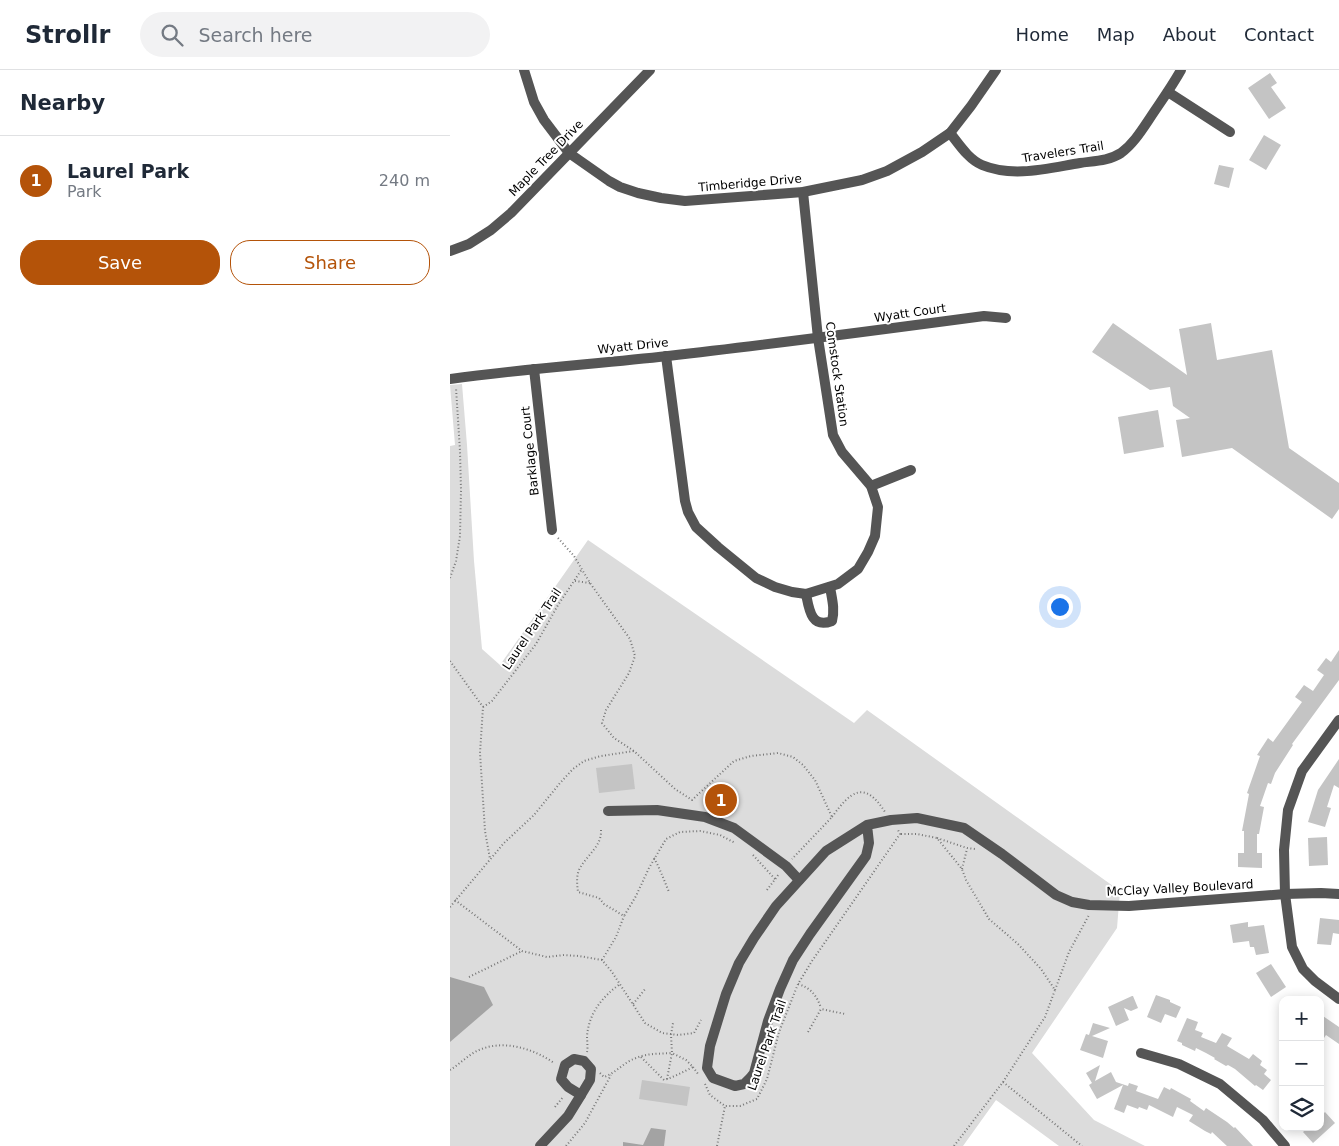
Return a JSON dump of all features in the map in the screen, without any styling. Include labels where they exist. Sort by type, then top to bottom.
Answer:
[{"type":"street","name":"Timberidge Drive","points":[[524,70],[534,102],[544,120],[569,153],[615,184],[638,193],[685,201],[803,192],[862,180],[886,172],[922,152],[950,133],[996,70]]},
{"type":"street","name":"Maple Tree Drive","points":[[450,251],[469,244],[511,213],[650,70]]},
{"type":"street","name":"Travelers Trail","points":[[950,133],[971,158],[994,169],[1029,171],[1104,159],[1120,154],[1133,142],[1181,70]]},
{"type":"street","points":[[1168,92],[1230,132]]},
{"type":"street","name":"Comstock Station","points":[[666,356],[685,501],[688,512],[696,527],[756,578],[775,587],[792,592],[806,594],[830,587],[838,584],[858,569],[875,536],[878,507],[871,486],[842,452],[833,435],[818,338],[803,192]]},
{"type":"street","name":"Wyatt Court","points":[[818,338],[984,316],[1006,318]]},
{"type":"street","name":"Wyatt Drive","points":[[452,379],[534,368],[666,356],[818,338]]},
{"type":"street","name":"Barklage Court","points":[[534,368],[552,530]]},
{"type":"street","points":[[871,486],[911,470]]},
{"type":"street","points":[[806,594],[809,610],[813,617],[817,622],[825,624],[832,621],[834,615],[830,587]]},
{"type":"street","points":[[1339,720],[1302,771],[1288,810],[1284,850],[1286,894],[1292,947],[1303,970],[1339,999]]},
{"type":"street","points":[[608,811],[657,810],[705,817],[734,828],[786,866],[799,880]]},
{"type":"street","name":"McClay Valley Boulevard","points":[[867,825],[891,820],[917,818],[964,828],[1056,895],[1072,902],[1089,905],[1129,906],[1286,894],[1339,894]]},
{"type":"street","points":[[867,825],[869,843],[866,856],[793,960],[768,1021],[754,1073],[744,1084],[735,1086],[724,1083],[713,1078],[707,1068],[710,1046],[726,994],[739,963],[754,938],[776,906],[799,880],[826,851],[867,825]]},
{"type":"street","points":[[1141,1054],[1179,1064],[1220,1084],[1262,1120],[1285,1146]]},
{"type":"street","points":[[540,1146],[568,1116],[581,1095]]},
{"type":"path","points":[[450,578],[456,561],[460,536],[461,490],[460,451],[452,379]]},
{"type":"path","points":[[552,530],[574,556],[590,583],[630,639],[635,656],[629,673],[606,710],[602,724],[614,738],[634,751],[675,789],[692,800],[734,761],[751,756],[778,753],[794,757],[815,780],[832,817]]},
{"type":"path","name":"Laurel Park Trail","points":[[484,707],[492,701],[531,651],[582,568]]},
{"type":"path","name":"Laurel Park Trail","points":[[574,581],[590,583]]},
{"type":"path","points":[[450,662],[484,707],[480,754],[485,831],[490,859]]},
{"type":"path","points":[[450,908],[504,843],[534,815],[572,769],[584,761],[601,756],[634,751]]},
{"type":"path","points":[[767,890],[801,848],[832,817],[841,804],[850,796],[861,792],[872,794],[900,834],[917,834],[937,838],[962,869],[966,880],[988,918],[1018,944],[1041,969],[1055,990]]},
{"type":"path","points":[[601,830],[602,835],[595,849],[580,869],[577,881],[578,892],[599,898],[604,904],[624,916]]},
{"type":"path","points":[[602,960],[616,938],[624,916],[666,839],[680,832],[700,831],[720,835],[735,843]]},
{"type":"path","name":"Laurel Park Trail","points":[[717,1146],[725,1106],[740,1106],[757,1099],[767,1079],[779,1032],[798,984],[900,834]]},
{"type":"path","points":[[962,869],[967,848]]},
{"type":"path","points":[[750,852],[775,879]]},
{"type":"path","points":[[654,858],[669,892]]},
{"type":"path","points":[[455,900],[522,951],[547,957],[564,955],[602,960],[645,1023],[662,1033],[671,1035],[694,1033],[701,1020]]},
{"type":"path","points":[[954,1146],[1003,1082],[1045,1017],[1069,952],[1089,915]]},
{"type":"path","points":[[469,978],[522,951]]},
{"type":"path","points":[[585,1057],[588,1051],[587,1035],[592,1015],[599,1002],[620,984]]},
{"type":"path","points":[[798,984],[812,991],[821,1009]]},
{"type":"path","points":[[633,1004],[646,988]]},
{"type":"path","points":[[821,1009],[845,1014]]},
{"type":"path","points":[[808,1032],[821,1009]]},
{"type":"path","points":[[667,1079],[672,1054],[671,1035],[673,1023]]},
{"type":"path","points":[[450,1070],[480,1049],[497,1046],[511,1046],[529,1050],[545,1057],[558,1066]]},
{"type":"path","points":[[598,1070],[604,1077],[611,1075],[636,1058],[642,1056],[648,1054],[672,1054],[686,1060],[693,1067],[675,1077],[664,1080],[642,1056]]},
{"type":"path","points":[[566,1146],[585,1123],[611,1075]]},
{"type":"path","points":[[1003,1082],[1082,1146]]},
{"type":"shaded area","points":[[462,384],[482,649],[500,665],[588,540],[854,723],[867,710],[1120,891],[1117,928],[1032,1053],[1094,1120],[1145,1146],[1059,1146],[996,1100],[963,1146],[450,1146],[450,446],[455,445],[450,385]]},
{"type":"shaded area","points":[[450,977],[484,987],[493,1005],[450,1042]]},
{"type":"shaded area","points":[[651,1128],[666,1130],[664,1146],[623,1146],[623,1142],[643,1145]]},
{"type":"building","points":[[1270,73],[1277,83],[1271,87],[1286,108],[1269,119],[1248,88]]},
{"type":"building","points":[[1264,135],[1281,145],[1266,170],[1249,160]]},
{"type":"building","points":[[1219,165],[1234,168],[1229,188],[1214,184]]},
{"type":"building","points":[[1113,323],[1187,375],[1179,329],[1211,323],[1217,360],[1272,350],[1289,448],[1339,483],[1339,509],[1332,519],[1232,448],[1182,457],[1176,420],[1190,418],[1173,406],[1170,387],[1150,390],[1092,352]]},
{"type":"building","points":[[1158,410],[1164,447],[1124,454],[1118,417]]},
{"type":"building","points":[[1339,650],[1339,680],[1292,744],[1275,773],[1271,784],[1268,783],[1260,806],[1264,807],[1259,834],[1257,834],[1257,853],[1262,853],[1262,868],[1238,867],[1238,853],[1244,853],[1244,831],[1242,831],[1249,794],[1247,793],[1260,756],[1257,755],[1268,738],[1273,742],[1302,702],[1295,697],[1304,685],[1313,691],[1324,675],[1317,670],[1326,658],[1331,662]]},
{"type":"building","points":[[1339,759],[1339,788],[1334,785],[1327,807],[1331,808],[1325,827],[1308,822],[1318,790]]},
{"type":"building","points":[[632,764],[635,789],[599,793],[596,768]]},
{"type":"building","points":[[1327,837],[1328,865],[1309,866],[1308,838]]},
{"type":"building","points":[[1320,918],[1339,920],[1339,934],[1333,933],[1331,945],[1317,944]]},
{"type":"building","points":[[1248,922],[1248,927],[1264,925],[1269,953],[1256,955],[1254,947],[1250,947],[1249,941],[1233,943],[1230,925]]},
{"type":"building","points":[[1271,964],[1286,987],[1271,997],[1256,973]]},
{"type":"building","points":[[1156,995],[1170,1000],[1170,1002],[1181,1007],[1176,1018],[1165,1014],[1161,1023],[1147,1017]]},
{"type":"building","points":[[1132,996],[1138,1008],[1131,1011],[1124,1008],[1129,1020],[1116,1026],[1108,1007]]},
{"type":"building","points":[[1324,1017],[1339,1027],[1339,1044],[1326,1035],[1324,1038]]},
{"type":"building","points":[[1187,1018],[1198,1022],[1195,1030],[1203,1033],[1201,1037],[1216,1043],[1222,1033],[1232,1038],[1227,1046],[1249,1059],[1253,1054],[1262,1061],[1260,1065],[1267,1070],[1264,1074],[1271,1080],[1263,1090],[1228,1065],[1226,1066],[1196,1048],[1195,1051],[1177,1041]]},
{"type":"building","points":[[1093,1023],[1110,1028],[1092,1036],[1108,1041],[1103,1058],[1080,1050],[1086,1034],[1089,1035]]},
{"type":"building","points":[[1100,1065],[1095,1081],[1111,1072],[1116,1082],[1128,1086],[1129,1083],[1138,1086],[1136,1091],[1158,1099],[1164,1087],[1170,1090],[1171,1088],[1191,1099],[1190,1101],[1204,1111],[1206,1108],[1235,1127],[1253,1146],[1227,1146],[1212,1132],[1211,1134],[1189,1121],[1193,1115],[1177,1107],[1173,1117],[1149,1105],[1147,1110],[1127,1105],[1124,1113],[1114,1109],[1123,1085],[1097,1099],[1089,1085],[1092,1083],[1086,1073]]},
{"type":"building","points":[[642,1080],[690,1087],[687,1106],[639,1099]]},
{"type":"building","points":[[1324,1113],[1335,1123],[1313,1143],[1303,1132],[1324,1131]]},
{"type":"place","name":"Laurel Park","points":[[721,800]]}]
